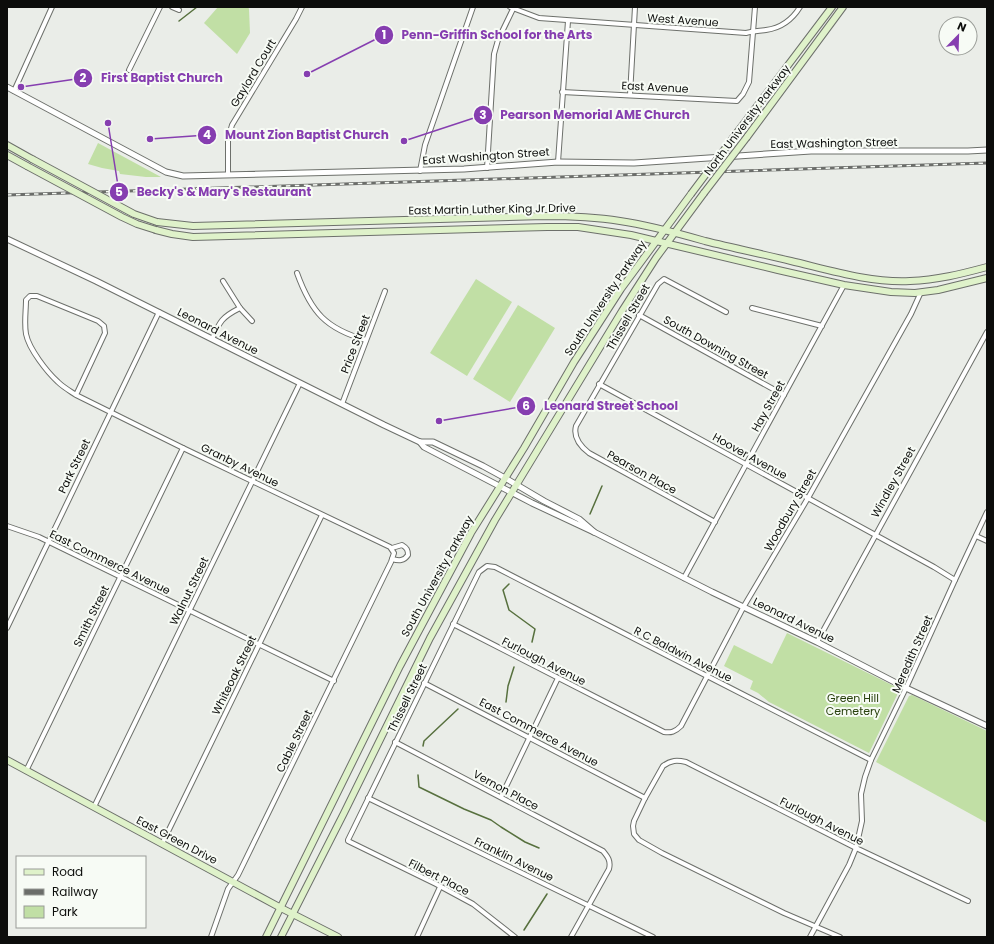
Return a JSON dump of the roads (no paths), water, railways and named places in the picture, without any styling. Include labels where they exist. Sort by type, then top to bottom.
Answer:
[{"type":"main road","name":"North University Parkway","points":[[656,241],[832,7]]},
{"type":"main road","name":"North University Parkway","points":[[667,244],[843,7]]},
{"type":"main road","name":"East Martin Luther King Jr Drive","points":[[7,145],[134,214],[157,222],[193,226],[544,216],[593,218],[664,229],[705,241],[852,275],[883,280],[930,280],[952,277],[987,267]]},
{"type":"main road","name":"East Martin Luther King Jr Drive","points":[[7,155],[137,224],[172,234],[193,237],[578,227],[631,235],[844,285],[891,292],[921,292],[944,289],[987,278]]},
{"type":"main road","name":"South University Parkway","points":[[266,937],[400,666],[468,539],[574,362],[621,289],[656,241]]},
{"type":"main road","name":"South University Parkway","points":[[281,937],[430,638],[516,485],[622,311],[656,258],[667,244]]},
{"type":"main road","name":"East Green Drive","points":[[7,760],[280,908],[338,937]]},
{"type":"street","points":[[14,91],[52,7]]},
{"type":"street","points":[[129,70],[160,7]]},
{"type":"street","points":[[172,7],[179,10]]},
{"type":"street","name":"Gaylord Court","points":[[228,175],[228,139],[232,125],[302,7]]},
{"type":"street","points":[[420,171],[425,145],[473,7]]},
{"type":"street","points":[[630,95],[635,7]]},
{"type":"street","points":[[752,31],[755,7]]},
{"type":"street","name":"West Avenue","points":[[513,8],[540,18],[746,33],[776,28],[788,22],[800,7]]},
{"type":"street","points":[[487,168],[494,54],[498,40],[513,8]]},
{"type":"street","points":[[558,162],[568,21]]},
{"type":"street","name":"East Avenue","points":[[562,92],[737,101],[743,94],[749,82],[752,31]]},
{"type":"street","name":"East Washington Street","points":[[7,87],[171,174],[183,176],[420,171],[487,168],[558,162],[634,162],[811,151],[987,150]]},
{"type":"street","name":"Leonard Avenue","points":[[7,239],[159,312],[420,442],[424,447],[684,578],[817,642],[906,688],[987,726]]},
{"type":"street","points":[[297,273],[312,304],[326,321],[348,335],[366,340]]},
{"type":"street","name":"Thissell Street","points":[[576,426],[639,315],[658,284],[664,279],[726,312]]},
{"type":"street","points":[[223,281],[240,308],[252,321]]},
{"type":"street","name":"Hay Street","points":[[684,578],[844,285]]},
{"type":"street","name":"Price Street","points":[[342,404],[385,291]]},
{"type":"street","name":"Woodbury Street","points":[[671,733],[681,726],[744,606],[808,498],[911,314],[921,292]]},
{"type":"street","name":"Granby Avenue","points":[[76,395],[105,333],[104,326],[37,296],[30,296],[26,300],[25,322],[26,335],[32,348],[45,367],[59,383],[76,395],[393,550]]},
{"type":"street","points":[[212,339],[221,320],[226,315],[240,308]]},
{"type":"street","points":[[752,308],[822,326]]},
{"type":"street","name":"Park Street","points":[[7,628],[159,312]]},
{"type":"street","name":"South Downing Street","points":[[639,315],[784,394]]},
{"type":"street","name":"Windley Street","points":[[817,642],[987,332]]},
{"type":"street","name":"Walnut Street","points":[[94,807],[300,383]]},
{"type":"street","name":"Hoover Avenue","points":[[599,384],[955,580]]},
{"type":"street","name":"Pearson Place","points":[[576,426],[575,431],[577,441],[584,449],[715,522]]},
{"type":"street","name":"Leonard Avenue","points":[[420,442],[433,442],[505,478],[578,519],[594,532]]},
{"type":"street","name":"Smith Street","points":[[26,770],[183,448]]},
{"type":"street","name":"Meredith Street","points":[[810,937],[849,866],[856,848],[862,821],[861,794],[872,760],[987,512]]},
{"type":"street","name":"Whiteoak Street","points":[[162,844],[322,515]]},
{"type":"street","name":"East Commerce Avenue","points":[[7,526],[48,541],[334,681]]},
{"type":"street","points":[[976,536],[987,541]]},
{"type":"street","points":[[392,559],[399,561],[403,560],[408,555],[406,547],[402,545],[393,550]]},
{"type":"street","name":"Cable Street","points":[[211,937],[228,888],[238,875],[334,681],[392,559],[393,550]]},
{"type":"street","name":"Thissell Street","points":[[348,841],[453,624],[480,572],[487,566]]},
{"type":"street","name":"R C Baldwin Avenue","points":[[487,566],[495,566],[872,760]]},
{"type":"street","name":"Furlough Avenue","points":[[453,624],[664,732],[671,733]]},
{"type":"street","points":[[500,797],[558,678]]},
{"type":"street","name":"East Commerce Avenue","points":[[424,683],[645,798]]},
{"type":"street","name":"Vernon Place","points":[[395,742],[603,851],[608,856],[610,861],[609,869],[589,906]]},
{"type":"street","name":"Furlough Avenue","points":[[645,798],[661,768],[667,762],[676,760],[686,762],[856,848],[968,901]]},
{"type":"street","name":"Franklin Avenue","points":[[368,798],[653,937]]},
{"type":"street","points":[[645,798],[634,821],[634,834],[639,840],[662,854],[784,913],[840,937]]},
{"type":"street","name":"Filbert Place","points":[[348,841],[473,904],[515,937]]},
{"type":"street","points":[[417,937],[440,887]]},
{"type":"street","points":[[571,937],[589,906]]},
{"type":"waterway","points":[[179,21],[197,7]]},
{"type":"waterway","points":[[590,514],[602,486]]},
{"type":"waterway","points":[[509,584],[503,590],[509,610],[535,629],[532,642]]},
{"type":"waterway","points":[[506,702],[508,686],[514,667]]},
{"type":"waterway","points":[[423,746],[424,741],[458,709]]},
{"type":"waterway","points":[[418,775],[419,787],[464,809],[491,820],[525,842],[539,848]]},
{"type":"waterway","points":[[524,930],[547,894]]},
{"type":"railway","points":[[7,195],[987,163]]},
{"type":"place","name":"Penn-Griffin School for the Arts","points":[[307,74]]},
{"type":"place","name":"First Baptist Church","points":[[21,87]]},
{"type":"place","name":"Becky's & Mary's Restaurant","points":[[108,123]]},
{"type":"place","name":"Mount Zion Baptist Church","points":[[150,139]]},
{"type":"place","name":"Pearson Memorial AME Church","points":[[404,141]]},
{"type":"place","name":"Leonard Street School","points":[[439,421]]},
{"type":"park label","name":"Green Hill Cemetery","points":[[853,704]]}]
